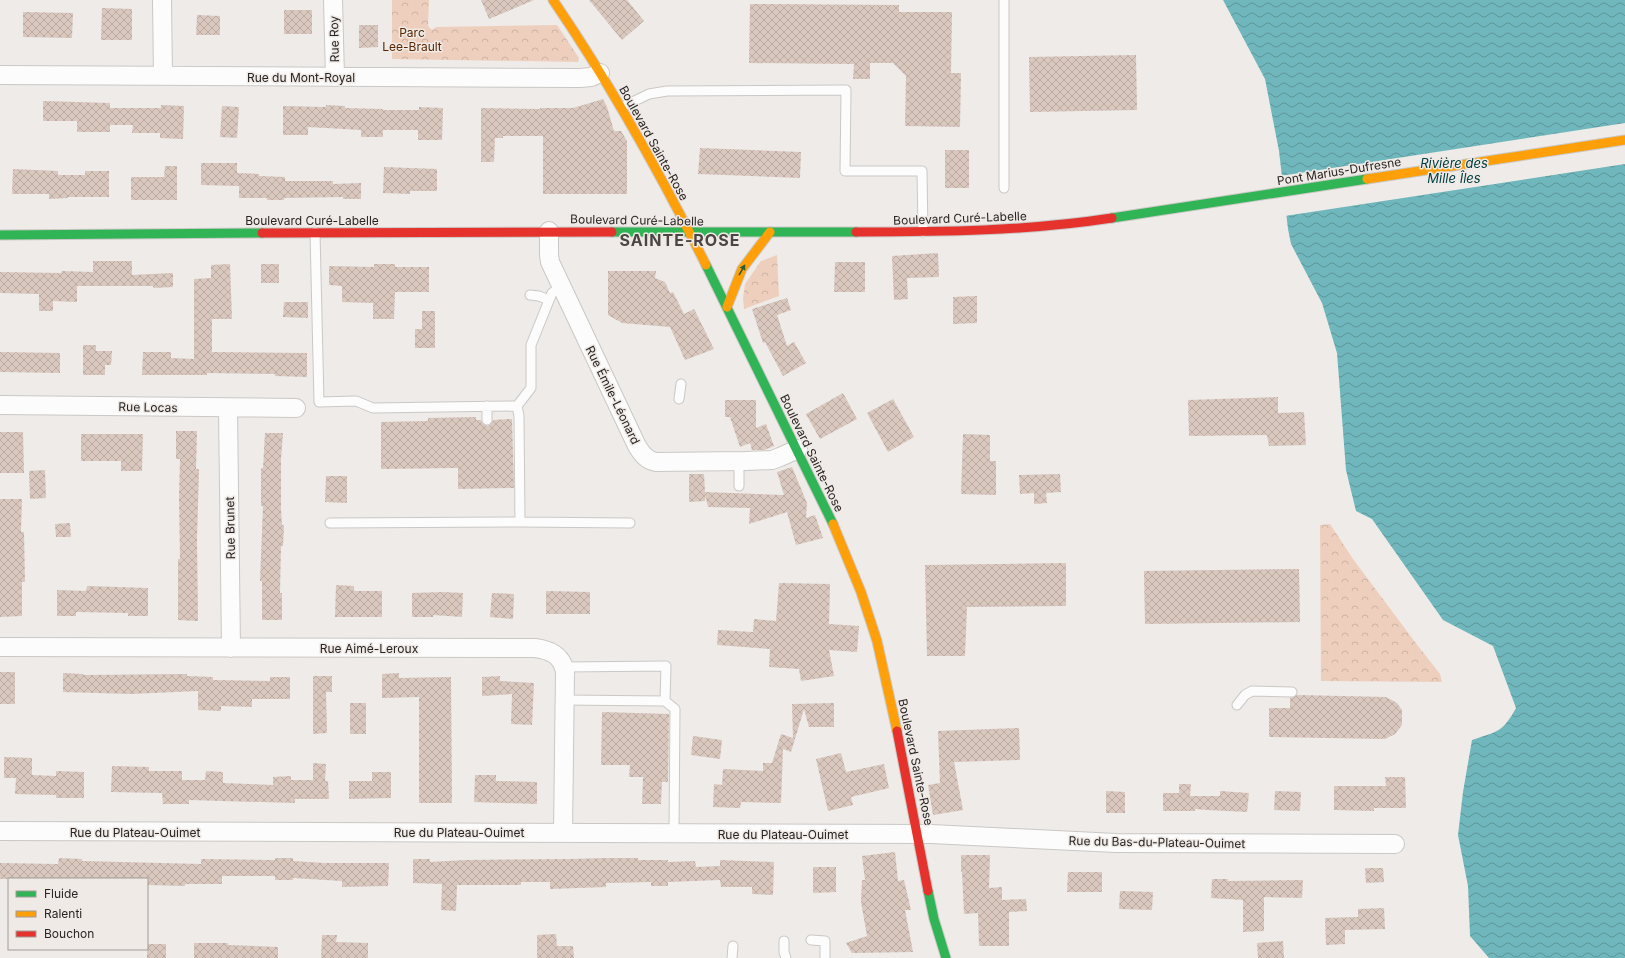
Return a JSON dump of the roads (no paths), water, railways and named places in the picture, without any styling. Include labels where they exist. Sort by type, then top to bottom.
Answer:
[{"type":"main road","name":"Boulevard Sainte-Rose","points":[[553,0],[622,107],[645,146],[798,449],[850,562],[874,628],[885,673],[934,919],[946,958]]},
{"type":"main road","name":"Pont Marius-Dufresne","points":[[1270,194],[1625,140]]},
{"type":"main road","name":"Boulevard Curé-Labelle","points":[[0,235],[549,231],[689,233],[923,232],[990,230],[1046,226],[1105,219],[1270,194]]},
{"type":"main road","points":[[727,307],[742,269],[770,232]]},
{"type":"street","points":[[162,0],[163,76]]},
{"type":"street","name":"Rue Roy","points":[[333,0],[335,77]]},
{"type":"street","name":"Rue du Mont-Royal","points":[[0,75],[580,78],[591,77],[600,73]]},
{"type":"street","name":"Rue Émile-Léonard","points":[[549,231],[550,258],[561,286],[637,446],[644,456],[650,461],[656,462],[772,460],[798,449]]},
{"type":"street","name":"Rue Locas","points":[[0,405],[296,408]]},
{"type":"street","name":"Rue Brunet","points":[[228,408],[231,648]]},
{"type":"street","name":"Rue Aimé-Leroux","points":[[0,647],[535,648],[552,652],[561,660],[564,667]]},
{"type":"street","points":[[563,833],[564,667]]},
{"type":"street","name":"Rue du Plateau-Ouimet","points":[[0,831],[918,834]]},
{"type":"street","name":"Rue du Bas-du-Plateau-Ouimet","points":[[918,834],[1116,843],[1395,844]]},
{"type":"lane","points":[[1004,0],[1004,188]]},
{"type":"lane","points":[[622,107],[649,94],[667,91],[846,90],[846,171],[922,171],[923,232]]},
{"type":"lane","points":[[635,150],[645,146]]},
{"type":"lane","points":[[315,232],[319,402],[356,402],[373,408],[517,406]]},
{"type":"lane","points":[[520,522],[519,416],[517,406],[531,388],[531,345],[554,290],[561,286]]},
{"type":"lane","points":[[530,295],[539,296],[549,300]]},
{"type":"lane","points":[[679,399],[681,384]]},
{"type":"lane","points":[[487,406],[488,420]]},
{"type":"lane","points":[[739,461],[739,486]]},
{"type":"lane","points":[[330,523],[630,523]]},
{"type":"lane","points":[[564,667],[666,666],[665,701]]},
{"type":"lane","points":[[1237,705],[1245,695],[1252,691],[1292,692]]},
{"type":"lane","points":[[564,700],[665,701],[675,709],[674,833]]},
{"type":"lane","points":[[811,940],[825,941],[825,958]]},
{"type":"lane","points":[[784,941],[784,952],[786,958]]},
{"type":"lane","points":[[732,958],[733,946]]},
{"type":"water","name":"Rivière des Mille Îles","points":[[1223,0],[1625,0],[1625,958],[1489,958],[1470,936],[1468,886],[1458,835],[1463,792],[1472,740],[1494,733],[1503,727],[1516,708],[1493,646],[1443,620],[1372,519],[1356,511],[1346,470],[1337,353],[1322,303],[1291,244],[1279,151],[1265,79]]},
{"type":"district","name":"SAINTE-ROSE","points":[[680,240]]},
{"type":"park label","name":"Parc Lee-Brault","points":[[412,39]]}]
